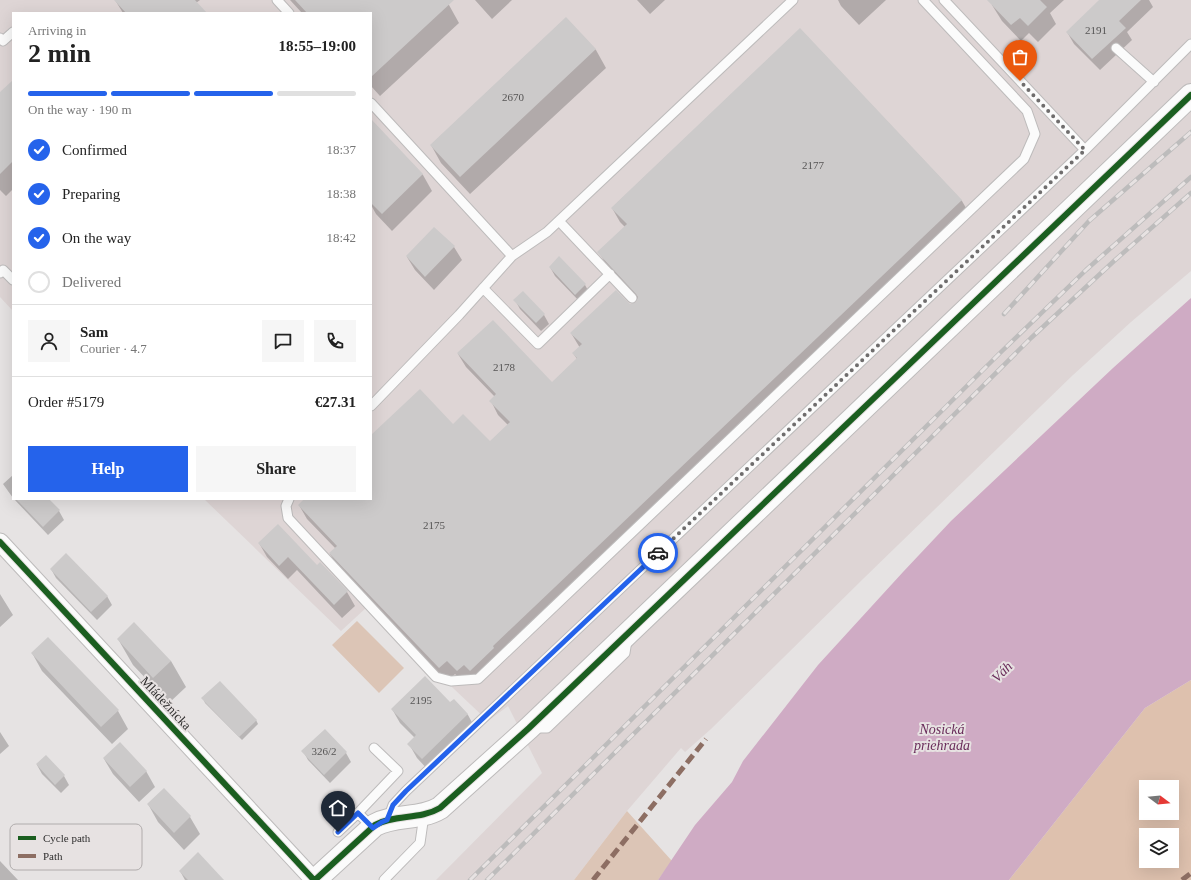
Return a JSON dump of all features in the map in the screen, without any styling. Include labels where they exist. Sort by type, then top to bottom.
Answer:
[{"type":"street","points":[[315,880],[373,820],[424,815],[440,808],[529,728],[1191,95]]},
{"type":"street","name":"Mládežnícka","points":[[0,542],[315,880]]},
{"type":"lane","points":[[277,0],[288,12]]},
{"type":"lane","points":[[372,405],[453,321],[512,256],[547,232],[793,0]]},
{"type":"lane","points":[[289,500],[286,506],[288,518],[436,677],[451,681],[478,679],[1024,159],[1035,134],[1027,111],[923,0]]},
{"type":"lane","points":[[944,0],[1085,150]]},
{"type":"lane","points":[[0,38],[3,41],[12,33]]},
{"type":"lane","points":[[338,832],[373,820],[393,805],[406,791],[1085,150],[1191,44]]},
{"type":"lane","points":[[1116,48],[1154,82]]},
{"type":"lane","points":[[372,103],[512,256]]},
{"type":"lane","points":[[559,221],[632,298]]},
{"type":"lane","points":[[0,273],[3,270],[12,279]]},
{"type":"lane","points":[[483,288],[538,344],[610,274]]},
{"type":"lane","points":[[373,820],[398,771],[374,748]]},
{"type":"lane","points":[[384,880],[420,843],[424,815]]},
{"type":"shaded area","points":[[0,0],[1191,0],[1191,271],[1131,322],[1073,375],[711,729],[685,752],[681,748],[627,811],[574,880],[436,880],[542,773],[508,706],[488,721],[367,607],[341,631],[205,500],[372,500],[372,12],[12,12],[12,310],[0,297]]},
{"type":"shaded area","points":[[357,621],[404,668],[379,693],[332,645]]},
{"type":"shaded area","points":[[1191,680],[1191,880],[1009,880],[1145,708]]},
{"type":"shaded area","points":[[627,811],[672,861],[658,880],[574,880]]},
{"type":"water","name":"Nosická priehrada","points":[[1191,298],[1191,680],[1145,708],[1009,880],[658,880],[695,825],[732,782],[743,761],[818,665],[903,572],[951,521],[1113,368]]},
{"type":"building","points":[[114,0],[195,0],[206,12],[125,12]]},
{"type":"building","points":[[295,0],[454,0],[372,76],[372,12],[306,12]]},
{"type":"building","points":[[987,0],[1040,0],[1047,7],[1028,26],[1020,18],[1011,25]]},
{"type":"building","points":[[1099,0],[1141,0],[1119,21],[1126,28],[1092,59],[1066,32]]},
{"type":"building","points":[[566,17],[596,49],[460,177],[430,145]]},
{"type":"building","points":[[800,28],[962,200],[493,646],[494,648],[470,671],[464,665],[457,671],[447,661],[439,668],[329,553],[337,546],[298,505],[303,500],[372,500],[372,434],[420,389],[453,424],[463,414],[490,441],[510,422],[489,401],[496,394],[457,353],[493,320],[552,382],[577,358],[572,353],[582,344],[570,333],[616,290],[630,304],[636,302],[638,297],[597,252],[627,224],[611,208]]},
{"type":"building","points":[[12,81],[12,162],[0,174],[0,92]]},
{"type":"building","points":[[372,120],[423,174],[382,214],[372,204]]},
{"type":"building","points":[[434,227],[455,246],[425,277],[406,256]]},
{"type":"building","points":[[559,256],[586,284],[575,295],[549,267]]},
{"type":"building","points":[[523,291],[545,314],[536,323],[513,300]]},
{"type":"building","points":[[17,500],[50,500],[60,510],[43,527]]},
{"type":"building","points":[[278,524],[317,565],[320,562],[348,591],[334,605],[288,557],[279,566],[258,543]]},
{"type":"building","points":[[66,553],[108,596],[91,612],[50,569]]},
{"type":"building","points":[[134,622],[171,661],[153,678],[117,639]]},
{"type":"building","points":[[48,637],[119,710],[101,727],[31,653]]},
{"type":"building","points":[[425,676],[450,702],[454,699],[468,714],[422,759],[407,744],[416,735],[391,709]]},
{"type":"building","points":[[220,681],[257,720],[239,737],[201,698]]},
{"type":"building","points":[[325,729],[347,752],[324,775],[301,751]]},
{"type":"building","points":[[120,742],[147,771],[130,787],[103,758]]},
{"type":"building","points":[[46,755],[65,775],[55,785],[36,764]]},
{"type":"building","points":[[164,788],[191,816],[174,833],[147,804]]},
{"type":"building","points":[[198,852],[224,880],[188,880],[179,871]]},
{"type":"railway","points":[[1004,314],[1089,221],[1191,132]]},
{"type":"railway","points":[[470,880],[1000,353],[1086,270],[1191,177]]},
{"type":"railway","points":[[487,880],[1031,338],[1114,261],[1191,193]]},
{"type":"marked path","points":[[593,880],[706,739]]},
{"type":"marked path","points":[[1182,880],[1191,873]]},
{"type":"cycle path","points":[[315,880],[375,825],[391,819],[432,812],[440,808],[529,728],[1191,95]]},
{"type":"cycle path","points":[[0,542],[314,880]]},
{"type":"way so far","points":[[658,553],[1085,150],[1020,81]]},
{"type":"route","points":[[338,832],[358,813],[373,828],[375,825],[387,820],[393,805],[406,791],[658,553]]},
{"type":"water label","name":"Váh","points":[[1002,672]]}]
